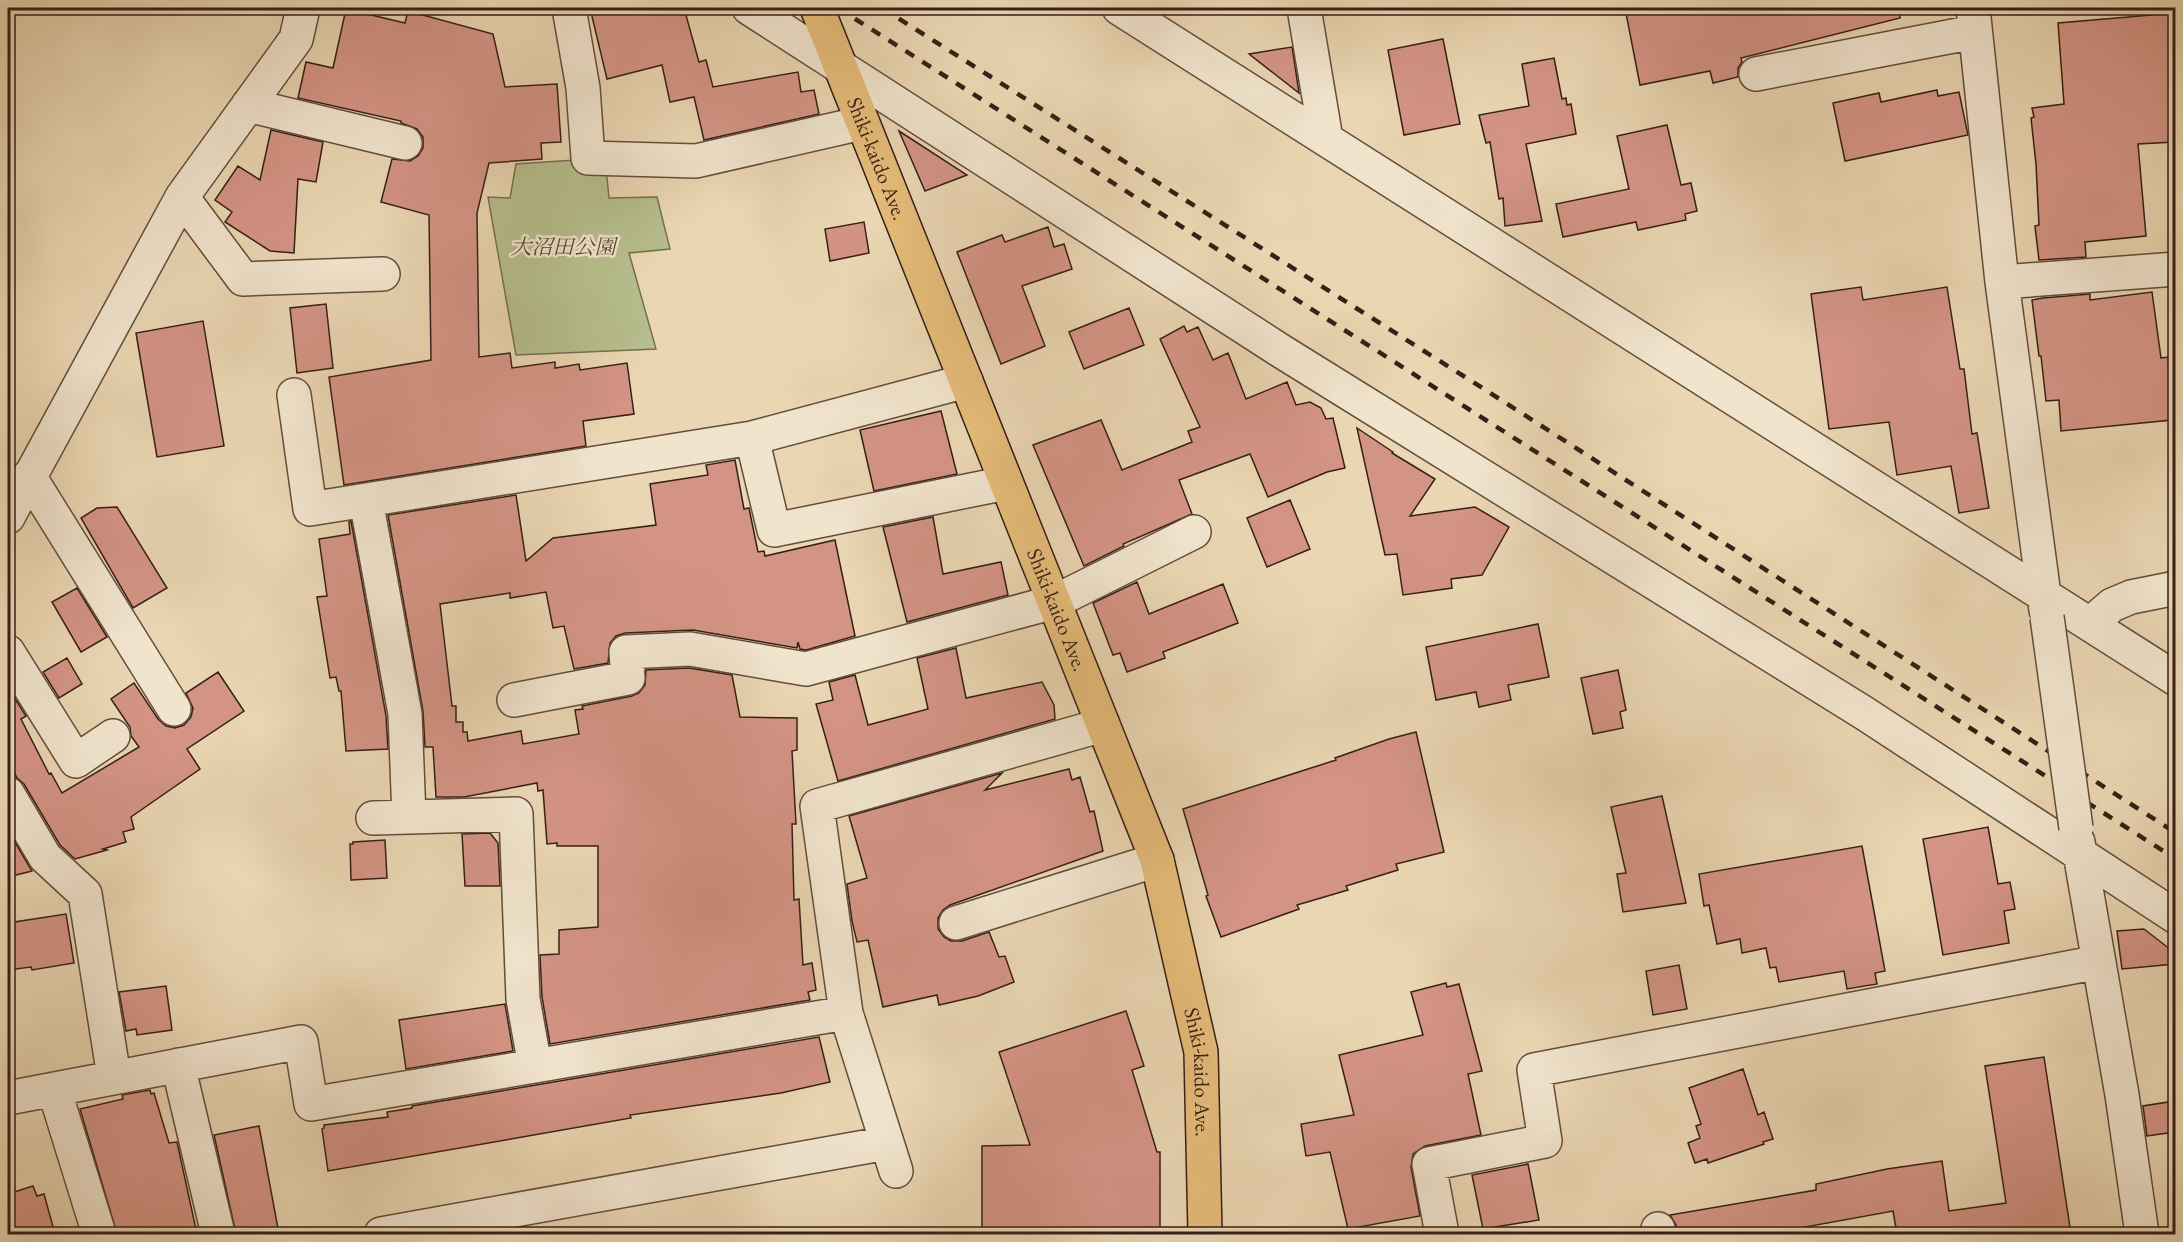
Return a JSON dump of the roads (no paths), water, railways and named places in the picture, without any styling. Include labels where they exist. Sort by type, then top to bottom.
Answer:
[{"type":"main road","name":"Shiki-kaido Ave.","points":[[818,10],[1157,860],[1201,1052],[1205,1234]]},
{"type":"street","points":[[8,517],[18,477],[182,197],[296,39],[303,8]]},
{"type":"street","points":[[569,8],[583,88],[588,158],[696,161],[862,123]]},
{"type":"street","points":[[749,8],[1281,351],[1864,713],[2078,842],[2175,917]]},
{"type":"street","points":[[1119,8],[1326,139],[2046,606],[2090,624],[2175,679]]},
{"type":"street","points":[[1304,8],[1326,139]]},
{"type":"street","points":[[1756,74],[1973,20],[2002,282],[2078,842],[2122,1095],[2142,1234]]},
{"type":"street","points":[[248,105],[405,143]]},
{"type":"street","points":[[182,197],[243,279],[383,273]]},
{"type":"street","points":[[2002,282],[2175,269]]},
{"type":"street","points":[[294,395],[310,509],[752,438],[966,381]]},
{"type":"street","points":[[752,438],[774,530],[1006,483]]},
{"type":"street","points":[[18,477],[174,709]]},
{"type":"street","points":[[366,500],[405,714],[410,817]]},
{"type":"street","points":[[514,700],[628,678],[626,652],[690,649],[806,669],[1054,602],[1194,532]]},
{"type":"street","points":[[2090,624],[2112,606],[2131,597],[2175,588]]},
{"type":"street","points":[[8,652],[76,761],[113,736]]},
{"type":"street","points":[[381,1234],[892,1157],[846,1014],[817,806],[1103,725]]},
{"type":"street","points":[[8,794],[45,857],[85,894],[114,1077]]},
{"type":"street","points":[[373,818],[516,814],[523,999],[535,1066]]},
{"type":"street","points":[[956,922],[1157,860]]},
{"type":"street","points":[[1442,1234],[1429,1164],[1545,1140],[1534,1070],[2098,963]]},
{"type":"street","points":[[8,1098],[301,1042],[311,1104],[846,1014]]},
{"type":"street","points":[[178,1065],[218,1234],[216,1234]]},
{"type":"street","points":[[54,1089],[99,1234]]},
{"type":"railway","points":[[838,8],[2176,859]]},
{"type":"railway","points":[[882,8],[1484,389],[2176,833]]},
{"type":"park label","name":"大沼田公園","points":[[563,247]]}]
